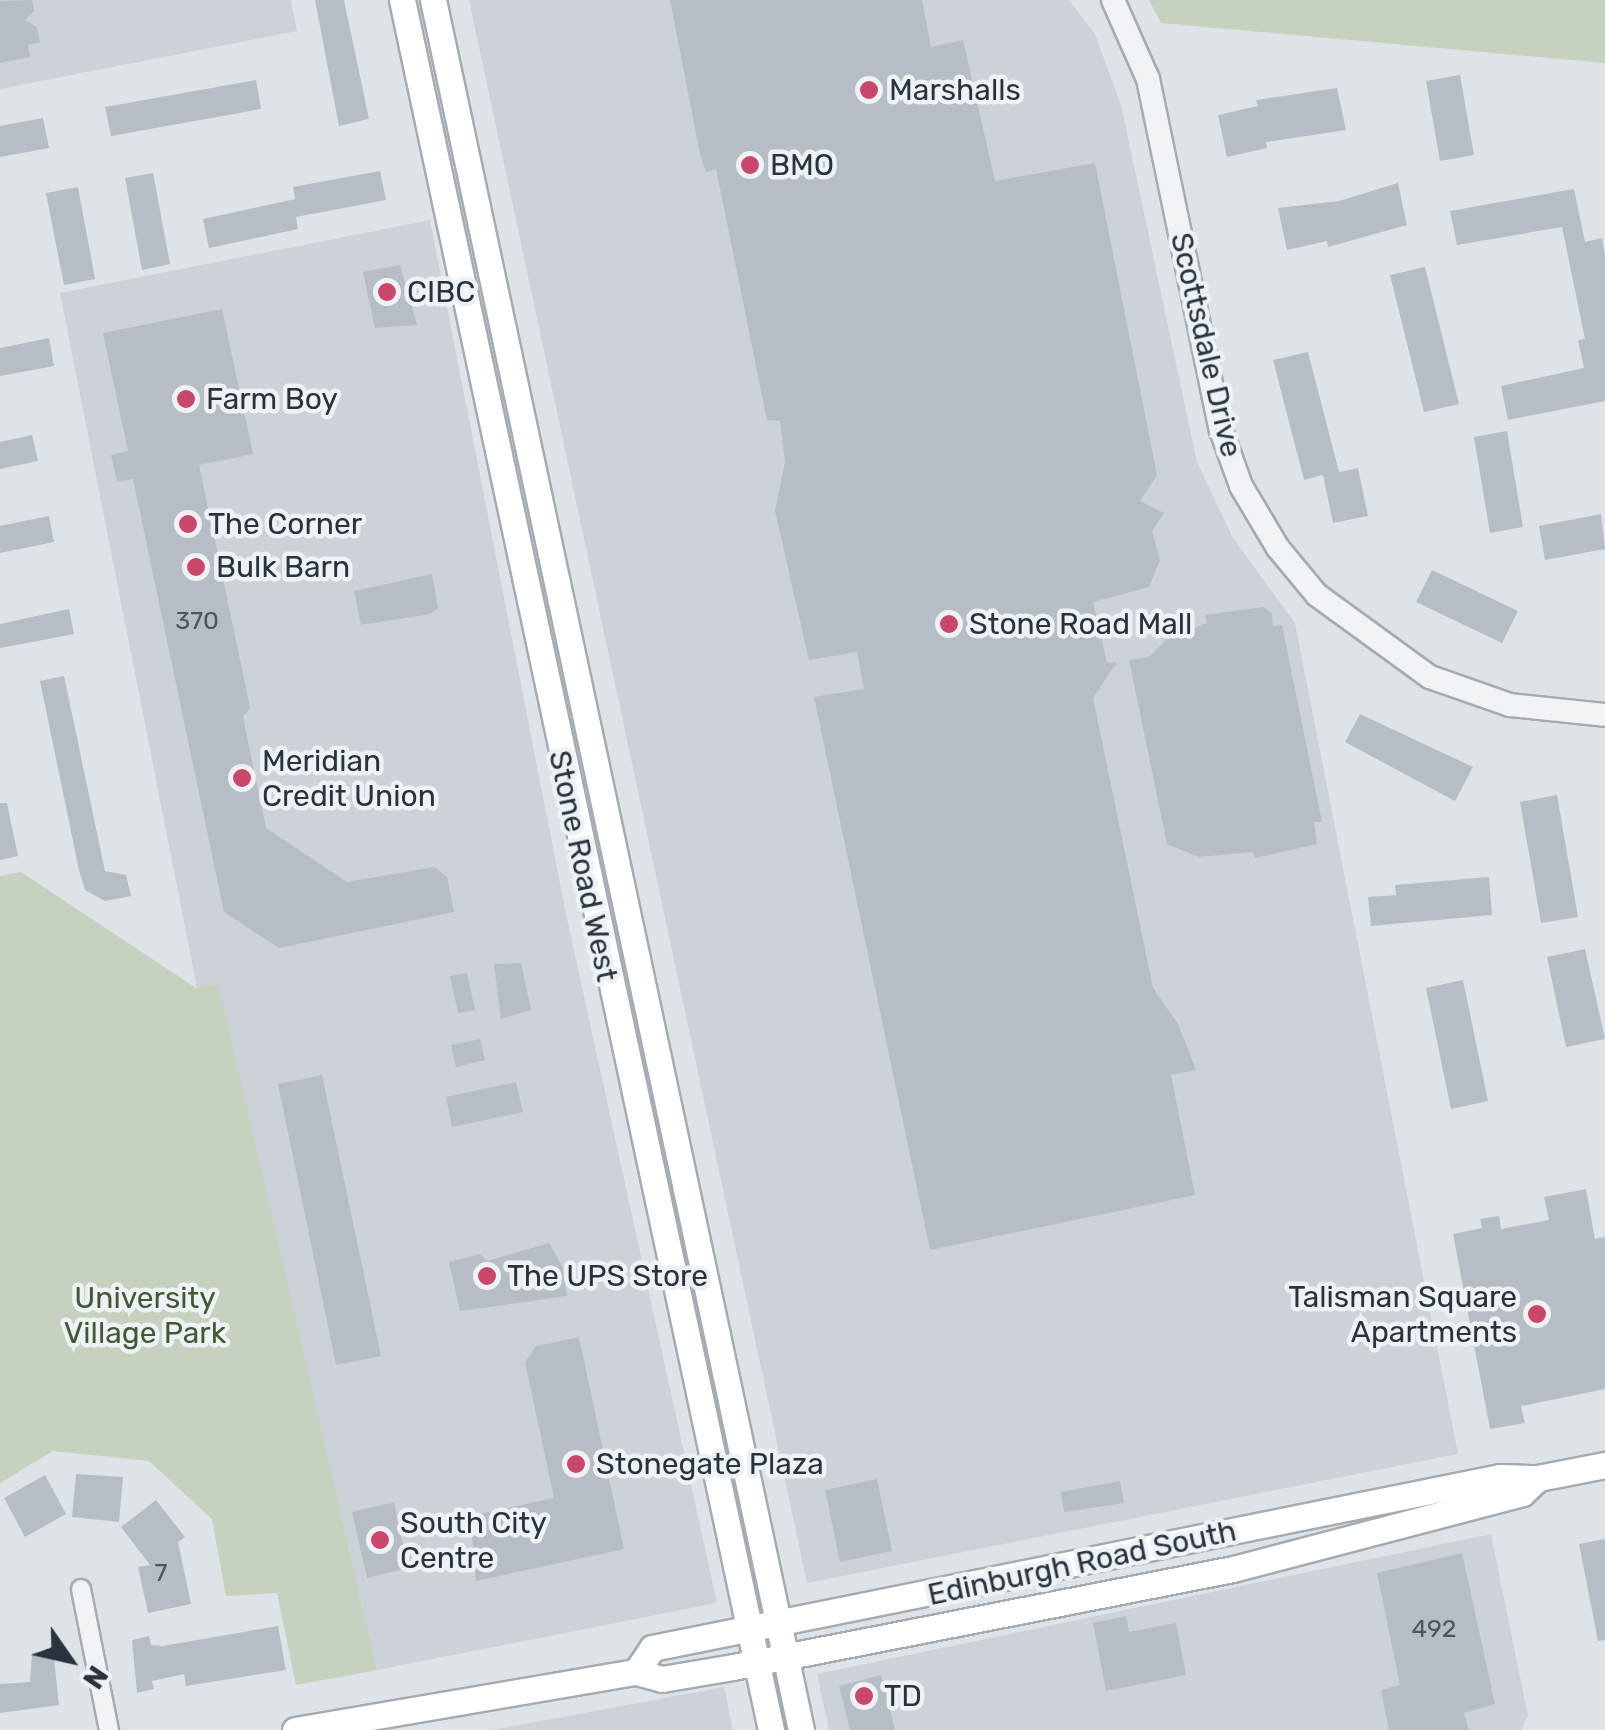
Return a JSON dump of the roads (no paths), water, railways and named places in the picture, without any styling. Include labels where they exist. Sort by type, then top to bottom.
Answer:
[{"type":"main road","name":"Stone Road West","points":[[402,0],[771,1730]]},
{"type":"main road","name":"Stone Road West","points":[[433,0],[541,521],[720,1332],[801,1730]]},
{"type":"main road","points":[[429,132],[460,126]]},
{"type":"main road","points":[[450,230],[488,258]]},
{"type":"main road","points":[[506,496],[541,521]]},
{"type":"main road","points":[[682,1302],[720,1332]]},
{"type":"main road","name":"Edinburgh Road South","points":[[636,1672],[652,1648],[1481,1481],[1524,1473],[1538,1478],[1605,1465]]},
{"type":"main road","name":"Edinburgh Road South","points":[[295,1730],[636,1672],[662,1679],[757,1663],[1233,1569],[1522,1494],[1538,1478]]},
{"type":"street","name":"Scottsdale Drive","points":[[1113,0],[1148,79],[1222,430],[1241,486],[1278,548],[1317,596],[1430,677],[1510,705],[1605,715]]},
{"type":"street","points":[[81,1589],[108,1730]]},
{"type":"place","name":"Marshalls","points":[[869,90]]},
{"type":"place","name":"BMO","points":[[750,165]]},
{"type":"place","name":"CIBC","points":[[387,292]]},
{"type":"place","name":"Farm Boy","points":[[186,399]]},
{"type":"place","name":"The Corner","points":[[188,524]]},
{"type":"place","name":"Bulk Barn","points":[[196,567]]},
{"type":"place","name":"Stone Road Mall","points":[[949,624]]},
{"type":"place","name":"Meridian Credit Union","points":[[242,778]]},
{"type":"place","name":"The UPS Store","points":[[487,1276]]},
{"type":"place","name":"Talisman Square Apartments","points":[[1537,1314]]},
{"type":"place","name":"Stonegate Plaza","points":[[576,1464]]},
{"type":"place","name":"South City Centre","points":[[380,1540]]},
{"type":"place","name":"TD","points":[[864,1696]]},
{"type":"park label","name":"University Village Park","points":[[145,1315]]}]
